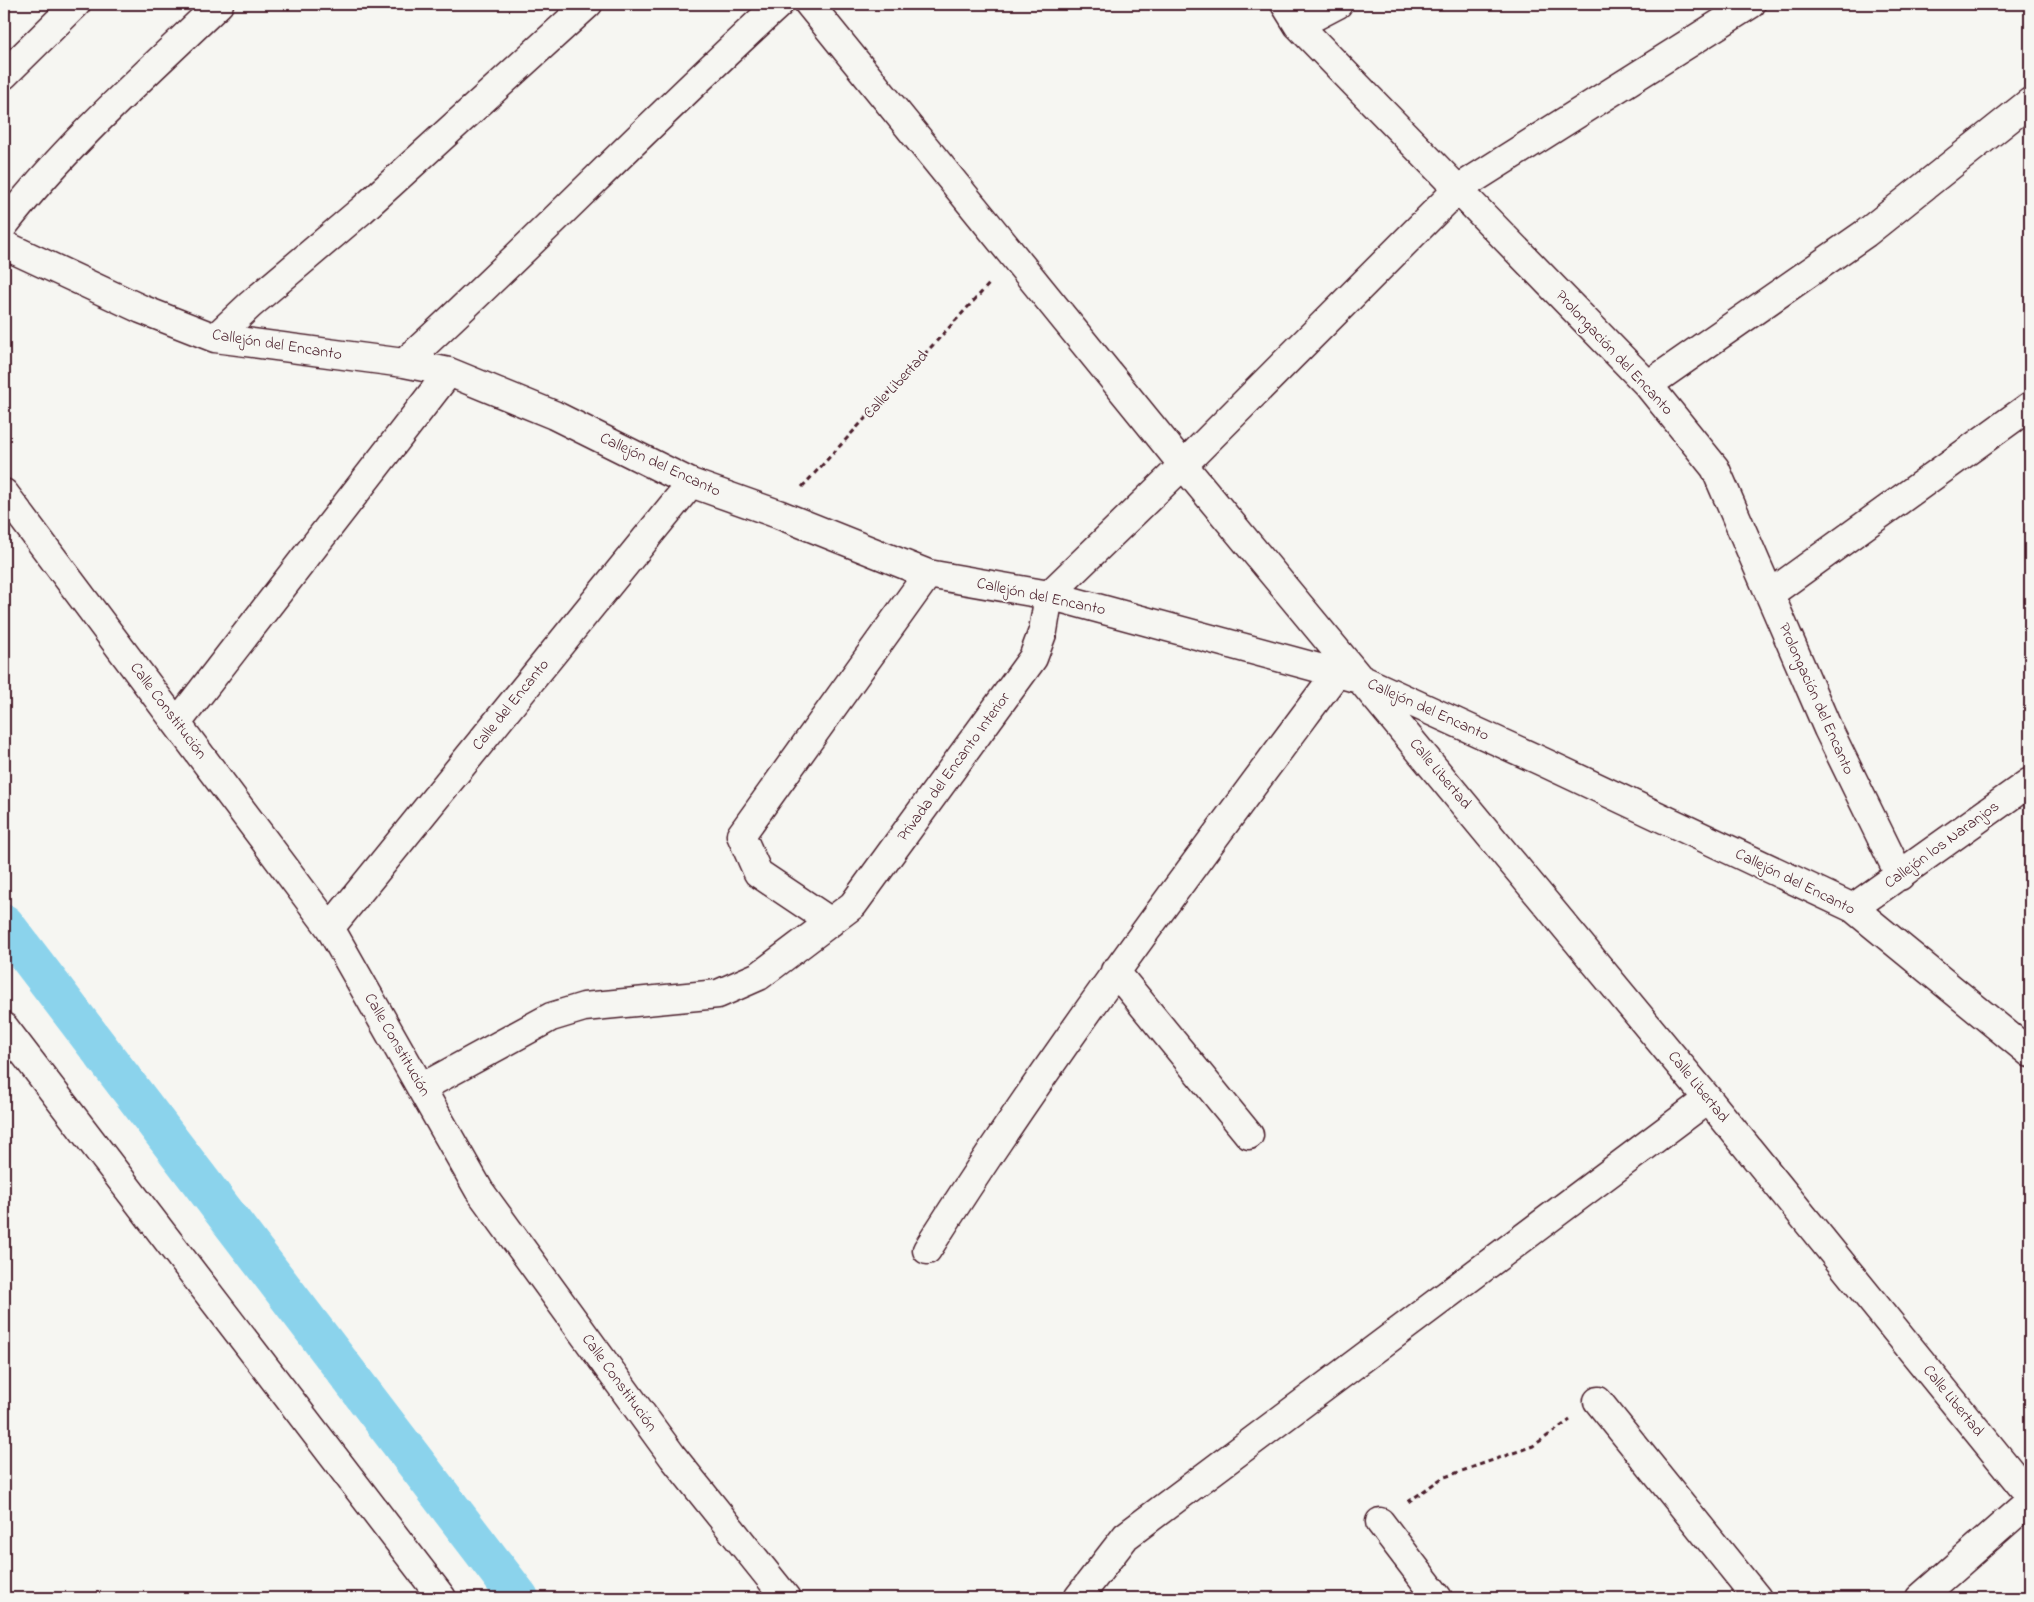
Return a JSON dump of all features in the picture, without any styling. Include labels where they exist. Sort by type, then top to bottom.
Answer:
[{"type":"street","points":[[4,75],[76,4]]},
{"type":"street","points":[[4,225],[37,182],[101,117],[219,4]]},
{"type":"street","points":[[216,338],[250,305],[362,210],[588,4]]},
{"type":"street","points":[[404,364],[466,306],[695,81],[779,4]]},
{"type":"street","name":"Calle Libertad","points":[[809,4],[1183,465],[1708,1098],[2030,1496]]},
{"type":"street","points":[[1291,14],[1338,4]]},
{"type":"street","points":[[1049,595],[1183,465],[1458,189],[1751,4]]},
{"type":"street","name":"Prolongación del Encanto","points":[[1291,14],[1648,385],[1714,468],[1828,730],[1900,876]]},
{"type":"street","points":[[1648,385],[1866,233],[2030,102]]},
{"type":"street","name":"Callejón del Encanto","points":[[4,245],[141,309],[216,338],[450,372],[554,415],[691,483],[778,514],[928,574],[1049,595],[1335,675],[1363,680],[1550,765],[1853,908],[2030,1053]]},
{"type":"street","points":[[177,724],[450,372]]},
{"type":"street","points":[[1770,594],[2030,406]]},
{"type":"street","name":"Calle del Encanto","points":[[330,928],[691,483]]},
{"type":"street","name":"Calle Constitución","points":[[4,493],[330,928],[479,1190],[673,1457],[786,1598]]},
{"type":"street","points":[[831,922],[758,873],[741,835],[928,574]]},
{"type":"street","name":"Privada del Encanto Interior","points":[[421,1088],[550,1017],[584,1007],[718,994],[759,976],[853,905],[1033,658],[1043,631],[1049,595]]},
{"type":"street","points":[[927,1250],[994,1145],[1115,971],[1335,675]]},
{"type":"street","name":"Callejón los Naranjos","points":[[1853,908],[2030,782]]},
{"type":"street","points":[[1115,971],[1249,1135]]},
{"type":"street","points":[[4,1027],[429,1593]]},
{"type":"street","points":[[1078,1598],[1126,1536],[1708,1098]]},
{"type":"street","points":[[1598,1401],[1756,1598]]},
{"type":"street","points":[[1920,1598],[2030,1501]]},
{"type":"street","points":[[1380,1522],[1438,1598]]},
{"type":"path","name":"Calle Libertad","points":[[778,514],[1015,256]]},
{"type":"path","points":[[1380,1522],[1442,1478],[1533,1446],[1598,1401]]},
{"type":"waterway","points":[[4,924],[519,1598]]}]
